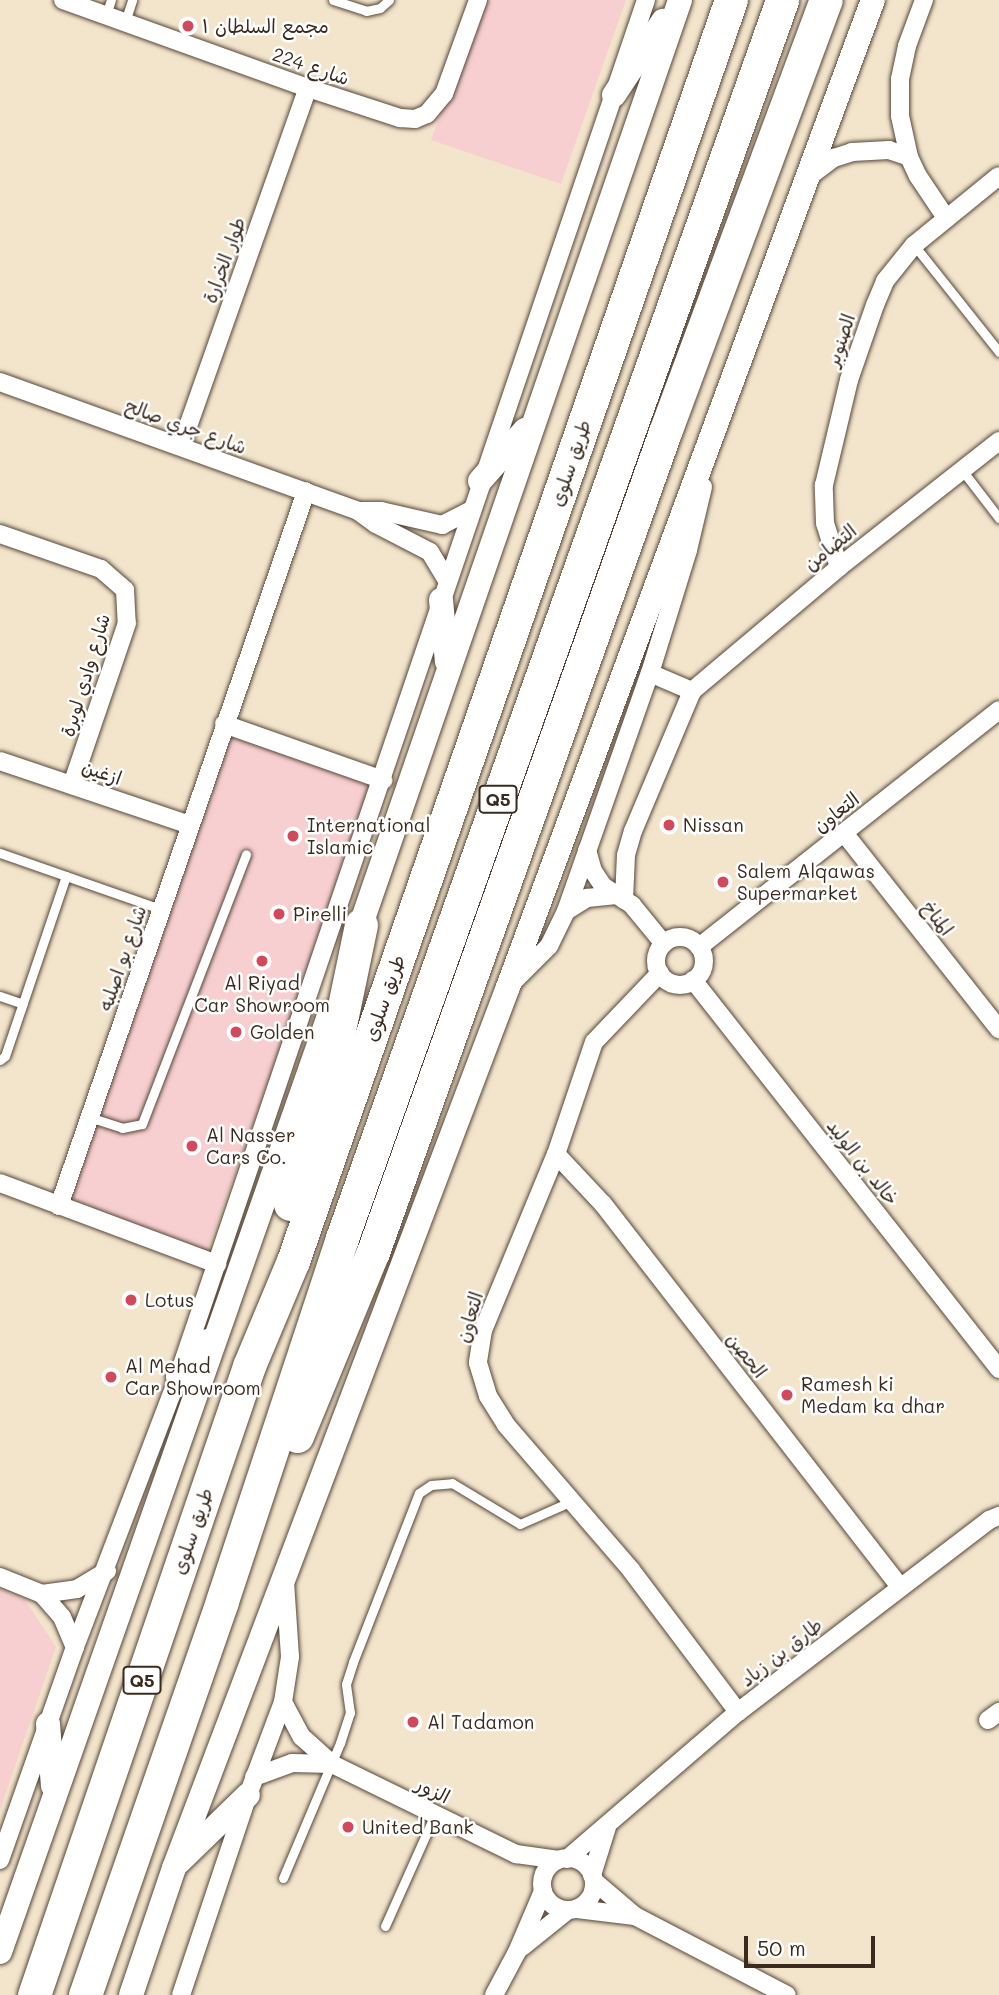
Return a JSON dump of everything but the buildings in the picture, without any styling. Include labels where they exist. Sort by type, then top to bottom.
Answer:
[{"type":"highway","name":"طريق سلوى","points":[[34,1995],[249,1366],[293,1261],[731,0]]},
{"type":"highway","name":"طريق سلوى","points":[[85,1995],[222,1601],[342,1238],[782,0]]},
{"type":"highway","points":[[222,1601],[305,1417],[373,1252],[661,445],[826,0]]},
{"type":"highway","points":[[249,1366],[275,1254],[334,1054],[361,925]]},
{"type":"main road","points":[[614,95],[679,0]]},
{"type":"main road","points":[[0,1952],[361,925],[679,0]]},
{"type":"main road","points":[[131,1995],[174,1868],[508,987],[804,180],[873,0]]},
{"type":"main road","points":[[480,481],[533,422]]},
{"type":"main road","points":[[444,590],[448,670]]},
{"type":"main road","points":[[178,1377],[218,1329]]},
{"type":"main road","points":[[48,1724],[54,1796]]},
{"type":"main road","points":[[174,1868],[251,1786]]},
{"type":"street","name":"شارع 224","points":[[63,0],[108,7],[125,22],[308,88],[400,118],[415,119],[427,114],[444,94],[478,0]]},
{"type":"street","points":[[0,1860],[75,1647],[107,1571],[178,1377],[383,780],[480,481],[646,0]]},
{"type":"street","points":[[924,0],[907,46],[900,79],[900,116],[909,157],[918,176],[946,218]]},
{"type":"street","name":"طوار الخرارة","points":[[181,446],[308,88]]},
{"type":"street","points":[[804,180],[834,158],[852,152],[889,150],[909,157]]},
{"type":"street","name":"الصنوبر","points":[[839,567],[823,507],[824,485],[862,336],[880,293],[898,262],[914,245],[999,176]]},
{"type":"street","name":"شارع جري صالح","points":[[0,382],[358,511],[376,524],[430,552],[444,590]]},
{"type":"street","points":[[508,987],[549,946],[566,911],[650,673],[688,550],[713,429]]},
{"type":"street","name":"التضامن","points":[[619,897],[633,831],[692,691],[839,567],[999,442]]},
{"type":"street","name":"شارع بو اصلبه","points":[[59,1206],[306,492]]},
{"type":"street","name":"شارع جري صالح","points":[[358,511],[381,511],[442,525],[471,510]]},
{"type":"street","name":"شارع وادي لوبرة","points":[[0,534],[101,569],[125,590],[127,623],[72,785]]},
{"type":"street","points":[[650,673],[692,691]]},
{"type":"street","name":"التعاون","points":[[699,947],[999,710]]},
{"type":"street","points":[[224,724],[383,780]]},
{"type":"street","name":"ازغين","points":[[0,761],[190,825]]},
{"type":"street","name":"المناخ","points":[[844,833],[999,1029]]},
{"type":"street","points":[[587,850],[593,871],[641,915],[664,944]]},
{"type":"street","points":[[566,911],[587,898],[619,897]]},
{"type":"street","points":[[682,937],[699,947],[704,963],[693,980],[675,984],[660,973],[657,956],[664,944],[682,937]]},
{"type":"street","name":"التعاون","points":[[660,973],[594,1042],[555,1154],[483,1330],[478,1363],[494,1409],[631,1570],[738,1712]]},
{"type":"street","name":"خالد بن الوليد","points":[[693,980],[999,1369]]},
{"type":"street","name":"الحصن","points":[[555,1154],[603,1204],[900,1587]]},
{"type":"street","points":[[0,1184],[217,1264]]},
{"type":"street","name":"طارق بن زياد","points":[[563,1859],[607,1827],[738,1712],[994,1518],[999,1502]]},
{"type":"street","points":[[42,1594],[77,1589],[107,1571]]},
{"type":"street","points":[[181,1995],[251,1786],[283,1702],[290,1657],[285,1572]]},
{"type":"street","points":[[0,1577],[42,1594],[62,1617],[75,1647]]},
{"type":"street","name":"الزور","points":[[283,1702],[302,1737],[332,1764],[516,1854],[563,1859]]},
{"type":"street","name":"الزور","points":[[251,1786],[292,1763],[332,1764]]},
{"type":"street","points":[[517,1952],[539,1931],[590,1898],[607,1827]]},
{"type":"street","name":"الزور","points":[[516,1854],[543,1888]]},
{"type":"street","points":[[494,1995],[517,1952],[543,1888],[547,1870],[563,1859],[581,1862],[593,1878],[635,1916],[787,1995]]},
{"type":"street","points":[[543,1888],[550,1903],[572,1910],[635,1916]]},
{"type":"lane","points":[[125,22],[132,0]]},
{"type":"lane","points":[[333,0],[366,11],[380,8],[388,0]]},
{"type":"lane","points":[[914,245],[999,352]]},
{"type":"lane","points":[[962,470],[999,518]]},
{"type":"lane","points":[[0,853],[161,909]]},
{"type":"lane","points":[[89,1117],[122,1128],[142,1124],[246,854]]},
{"type":"lane","points":[[0,1060],[5,1056],[66,876]]},
{"type":"lane","points":[[0,996],[23,1004]]},
{"type":"lane","points":[[283,1878],[332,1764],[350,1713],[346,1684],[353,1661],[419,1493],[432,1485],[453,1483],[520,1524],[572,1501]]},
{"type":"lane","points":[[385,1926],[435,1814]]},
{"type":"shaded area","points":[[482,0],[626,0],[561,184],[431,140]]},
{"type":"shaded area","points":[[227,730],[376,784],[205,1254],[56,1200]]},
{"type":"shaded area","points":[[0,1589],[25,1600],[56,1647],[0,1810]]},
{"type":"place","name":"مجمع السلطان ١","points":[[188,26]]},
{"type":"place","name":"Nissan","points":[[669,825]]},
{"type":"place","name":"International Islamic","points":[[293,836]]},
{"type":"place","name":"Salem Alqawas Supermarket","points":[[723,882]]},
{"type":"place","name":"Pirelli","points":[[279,914]]},
{"type":"place","name":"Al Riyad Car Showroom","points":[[262,961]]},
{"type":"place","name":"Golden","points":[[236,1032]]},
{"type":"place","name":"Al Nasser Cars Co.","points":[[192,1146]]},
{"type":"place","name":"Lotus","points":[[131,1300]]},
{"type":"place","name":"Al Mehad Car Showroom","points":[[111,1377]]},
{"type":"place","name":"Ramesh ki Medam ka dhar","points":[[787,1395]]},
{"type":"place","name":"Al Tadamon","points":[[413,1722]]},
{"type":"place","name":"United Bank","points":[[348,1827]]}]
